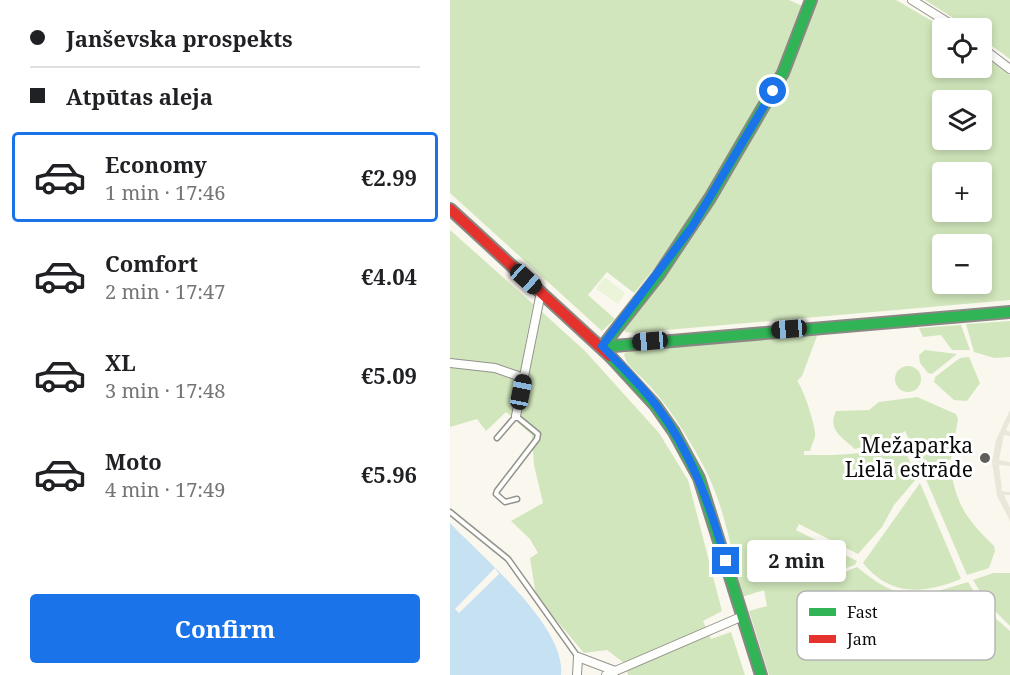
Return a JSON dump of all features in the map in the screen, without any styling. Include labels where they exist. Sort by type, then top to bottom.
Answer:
[{"type":"street","points":[[602,346],[658,276],[710,198],[783,73],[811,0]]},
{"type":"street","points":[[912,0],[941,18]]},
{"type":"street","points":[[992,55],[1010,69]]},
{"type":"street","points":[[450,209],[602,346],[656,405],[698,475],[761,675]]},
{"type":"street","points":[[516,416],[541,292]]},
{"type":"street","points":[[602,346],[1010,312]]},
{"type":"street","points":[[450,363],[495,368],[524,378]]},
{"type":"street","points":[[606,675],[743,616]]},
{"type":"street","points":[[577,675],[578,657],[615,671]]},
{"type":"lane","points":[[497,438],[516,416],[538,436],[496,494],[505,502],[517,499]]},
{"type":"lane","points":[[450,512],[508,560],[578,657]]},
{"type":"green space","points":[[450,0],[789,0],[805,7],[771,83],[731,157],[660,261],[634,293],[607,272],[588,295],[615,319],[602,331],[450,193]]},
{"type":"green space","points":[[817,0],[896,0],[932,21],[932,78],[992,78],[992,62],[1010,75],[1010,300],[625,332],[623,324],[692,236],[733,172],[753,139],[792,63]]},
{"type":"green space","points":[[925,0],[1010,0],[1010,59],[992,46],[992,18],[953,18]]},
{"type":"green space","points":[[450,230],[533,304],[520,372],[450,358]]},
{"type":"green space","points":[[603,278],[625,293],[618,304],[596,289]]},
{"type":"green space","points":[[542,312],[585,351],[659,433],[688,480],[722,611],[703,621],[711,639],[731,632],[745,675],[628,675],[624,663],[607,650],[584,653],[536,596],[530,558],[538,553],[530,539],[511,521],[543,503],[534,465],[532,435],[506,412],[486,431],[477,419],[450,427],[450,367],[483,369],[519,380],[515,403],[523,405]]},
{"type":"green space","points":[[1010,321],[1010,357],[994,358],[974,352],[966,324]]},
{"type":"green space","points":[[961,325],[970,350],[952,350],[941,335],[923,337],[919,328]]},
{"type":"green space","points":[[812,332],[817,336],[802,376],[797,381],[808,405],[815,432],[810,451],[804,451],[804,455],[841,455],[865,452],[900,439],[917,478],[894,505],[882,527],[858,554],[799,524],[796,530],[857,561],[855,565],[821,576],[823,581],[857,567],[872,579],[895,591],[797,591],[797,660],[995,660],[995,618],[1010,631],[1010,675],[769,675],[749,611],[767,606],[764,590],[742,597],[727,530],[711,481],[676,420],[661,399],[629,365],[624,354],[631,347]]},
{"type":"green space","points":[[925,350],[957,354],[932,374],[928,373],[920,363],[919,355]]},
{"type":"green space","points":[[969,357],[980,383],[967,401],[954,400],[934,382],[935,377],[960,358]]},
{"type":"green space","points":[[908,366],[917,370],[921,379],[917,388],[908,392],[899,388],[895,379],[899,370]]},
{"type":"green space","points":[[917,397],[956,414],[958,419],[951,459],[924,473],[905,431],[887,440],[855,449],[837,433],[833,423],[836,411],[869,410],[879,402]]},
{"type":"green space","points":[[950,466],[959,501],[969,519],[994,546],[995,551],[989,568],[967,575],[925,477]]},
{"type":"green space","points":[[920,483],[961,579],[934,588],[896,587],[874,574],[863,563]]},
{"type":"green space","points":[[993,573],[1010,573],[1010,626],[995,611],[995,591],[980,591],[973,580]]},
{"type":"green space","points":[[968,582],[974,591],[935,591]]},
{"type":"shaded area","points":[[1010,410],[1010,421],[1006,430],[1010,432],[1010,436],[1004,435],[999,460],[1010,462],[1010,466],[999,465],[1002,491],[1010,492],[1010,495],[1004,495],[1010,508],[1010,521],[997,496],[992,462],[996,440]]},
{"type":"water","points":[[450,523],[500,572],[536,614],[559,656],[561,675],[450,675]]},
{"type":"pier","points":[[495,568],[499,574],[459,613],[455,609]]},
{"type":"traffic: fast","points":[[602,347],[658,276],[710,198],[783,73],[811,0]]},
{"type":"traffic: fast","points":[[602,347],[1010,312]]},
{"type":"traffic: fast","points":[[610,356],[655,405],[674,432],[699,478],[761,675]]},
{"type":"traffic: jam","points":[[450,209],[610,356]]},
{"type":"place","name":"Mežaparka Lielā estrāde","points":[[985,458]]},
{"type":"route","points":[[726,561],[698,475],[674,432],[656,405],[602,346],[618,322],[658,276],[692,227],[773,91]]}]
